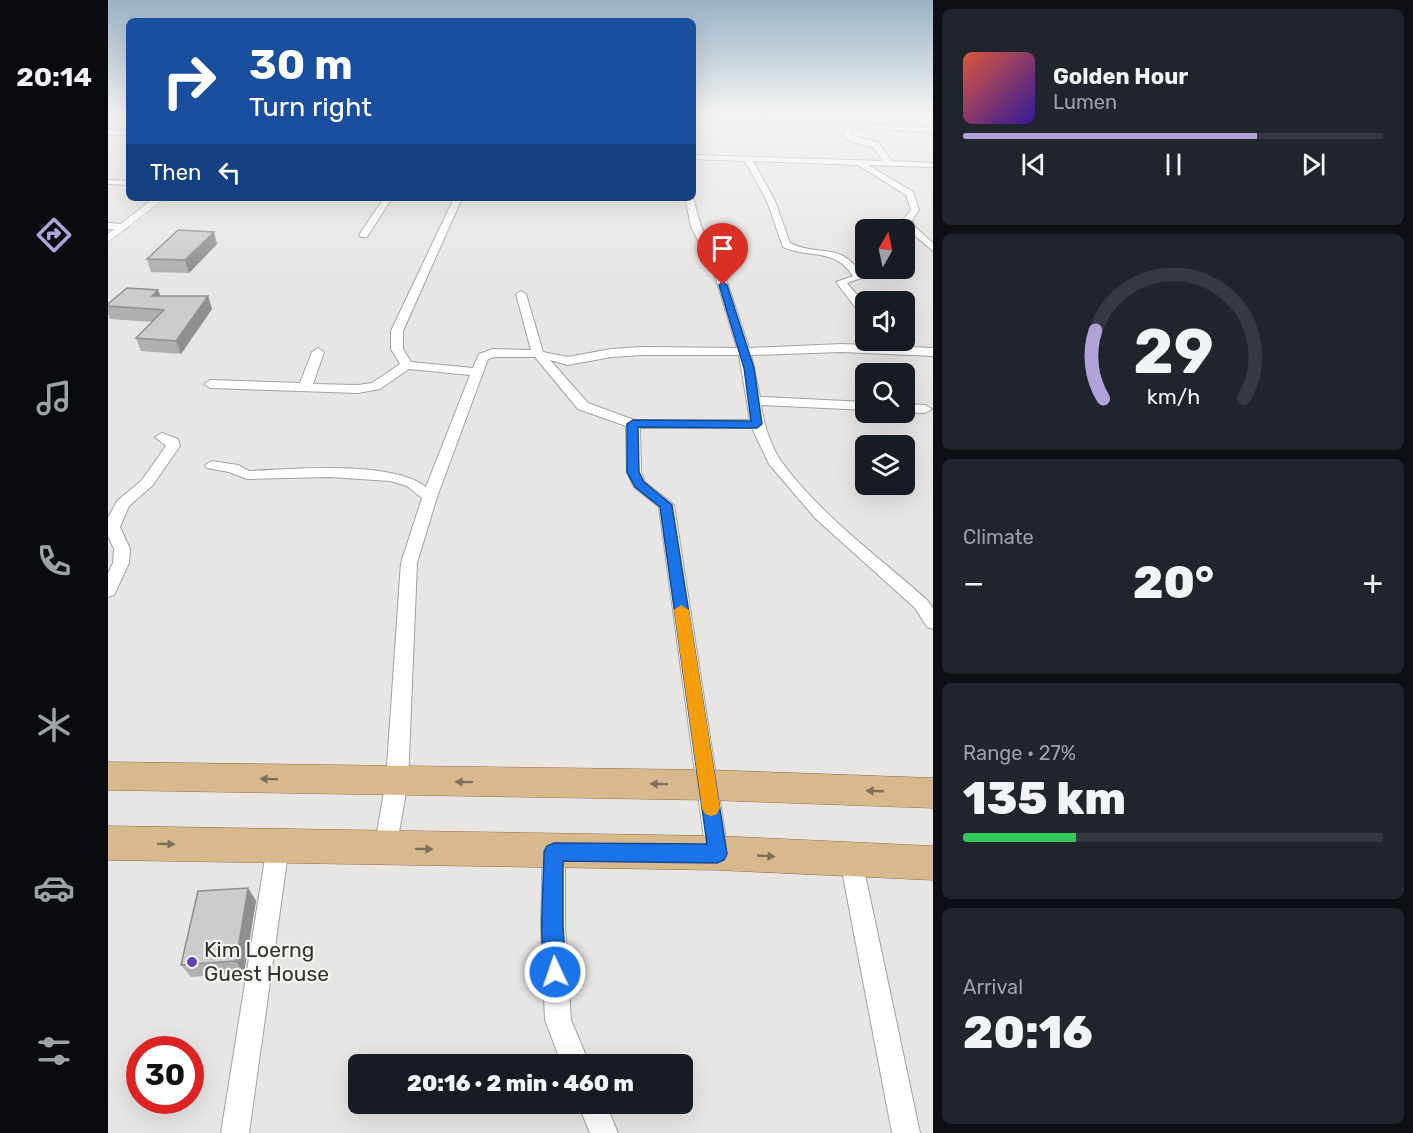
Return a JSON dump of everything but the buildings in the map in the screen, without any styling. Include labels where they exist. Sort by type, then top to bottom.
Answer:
[{"type":"main road","points":[[108,776],[708,785],[933,793]]},
{"type":"main road","points":[[108,843],[717,854],[933,863]]},
{"type":"street","points":[[751,166],[771,201],[786,245],[798,250],[834,252],[855,270],[859,277],[842,282],[842,285],[855,298]]},
{"type":"street","points":[[864,166],[910,194],[915,210],[907,220],[911,228],[929,241],[933,248]]},
{"type":"street","points":[[108,182],[126,183]]},
{"type":"street","points":[[108,239],[156,201]]},
{"type":"street","points":[[364,235],[386,201]]},
{"type":"street","points":[[406,365],[397,349],[397,331],[457,201]]},
{"type":"street","points":[[690,201],[696,226],[721,279],[744,352],[757,424],[774,461],[820,514],[921,604],[933,622]]},
{"type":"street","points":[[108,226],[123,227]]},
{"type":"street","points":[[521,294],[538,354],[583,406],[633,424],[757,424]]},
{"type":"street","points":[[385,849],[397,781],[409,563],[430,498],[483,357],[487,354],[538,354],[568,361],[611,353],[642,351],[744,352],[855,347]]},
{"type":"street","points":[[915,349],[933,352]]},
{"type":"street","points":[[305,388],[318,352]]},
{"type":"street","points":[[210,384],[368,388],[376,386],[406,365],[478,372]]},
{"type":"street","points":[[754,401],[855,406]]},
{"type":"street","points":[[915,409],[925,409]]},
{"type":"street","points":[[633,424],[633,472],[639,484],[666,505],[717,854]]},
{"type":"street","points":[[108,591],[121,563],[122,549],[112,527],[122,504],[147,483],[173,446],[173,442],[162,437]]},
{"type":"street","points":[[212,465],[233,468],[247,475],[330,473],[384,476],[412,483],[430,498]]},
{"type":"street","points":[[235,1133],[278,846]]},
{"type":"street","points":[[554,852],[552,925],[558,1020],[572,1054]]},
{"type":"street","points":[[851,860],[906,1133]]},
{"type":"street","points":[[596,1114],[604,1133]]},
{"type":"slow traffic","points":[[681,610],[711,808]]},
{"type":"place","name":"Kim Loerng Guest House","points":[[192,962]]},
{"type":"route","points":[[555,972],[552,925],[554,852],[717,854],[666,505],[639,484],[633,472],[633,424],[757,424],[749,368],[723,285]]}]
